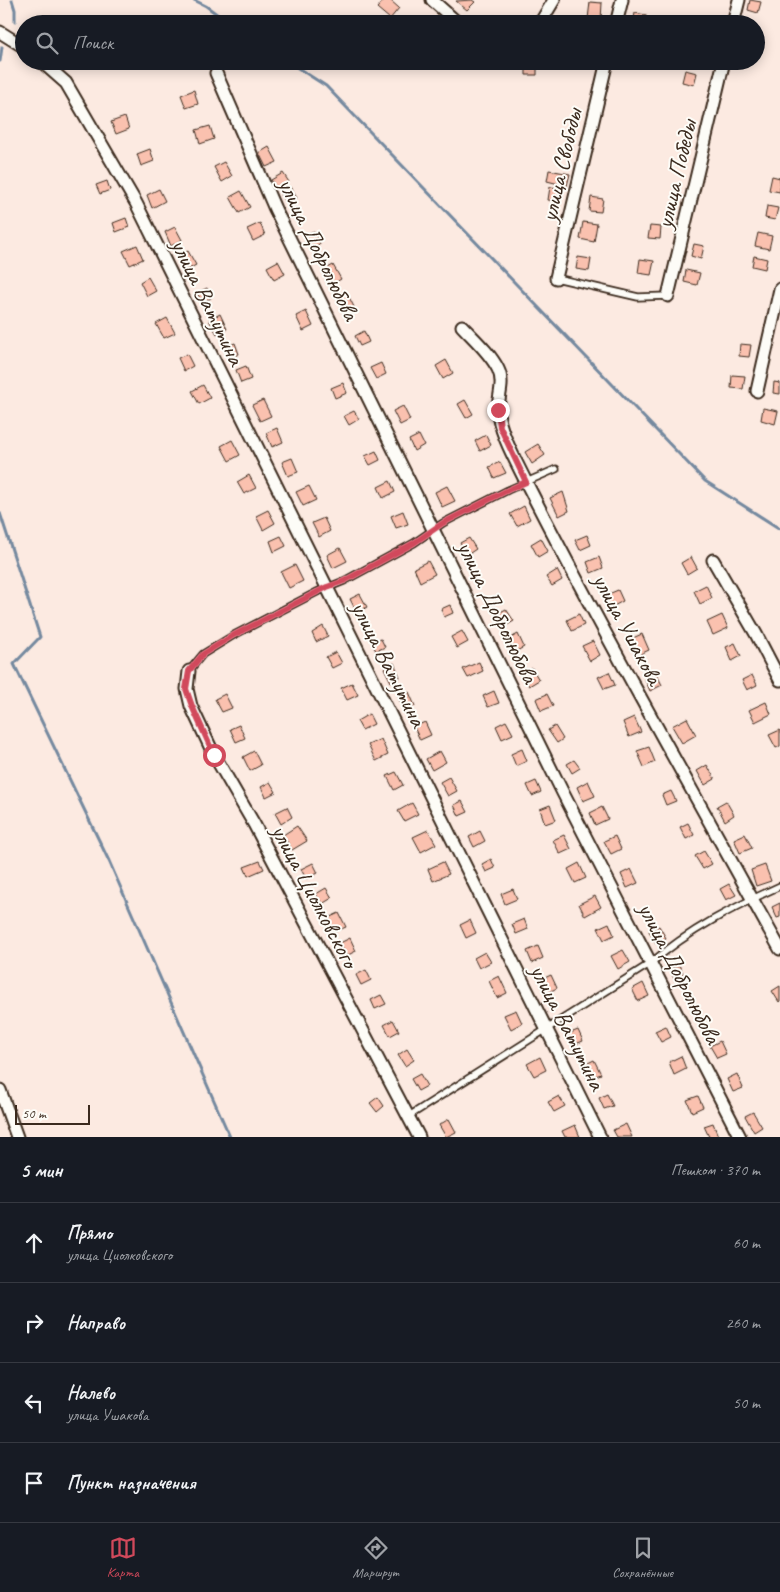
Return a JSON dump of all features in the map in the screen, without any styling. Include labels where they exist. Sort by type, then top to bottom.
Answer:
[{"type":"street","points":[[432,0],[449,15]]},
{"type":"street","points":[[546,15],[554,0]]},
{"type":"street","points":[[618,15],[622,0]]},
{"type":"street","points":[[735,15],[739,0]]},
{"type":"street","points":[[0,32],[15,41]]},
{"type":"street","name":"улица Ватутина","points":[[52,70],[66,82],[136,203],[600,1137]]},
{"type":"street","name":"улица Свободы","points":[[556,278],[605,70]]},
{"type":"street","name":"улица Победы","points":[[668,296],[722,70]]},
{"type":"street","name":"улица Добролюбова","points":[[216,74],[275,209],[433,530],[563,793],[740,1137]]},
{"type":"street","points":[[757,391],[776,328],[780,289]]},
{"type":"street","name":"улица Ушакова","points":[[462,326],[491,358],[499,371],[501,381],[498,410],[500,427],[526,482],[644,706],[780,949]]},
{"type":"street","points":[[713,560],[780,680]]},
{"type":"street","name":"улица Циолковского","points":[[189,671],[186,689],[214,755],[254,824],[419,1137]]},
{"type":"street","points":[[0,1090],[17,1137]]},
{"type":"lane","points":[[556,278],[638,297],[668,296]]},
{"type":"lane","points":[[189,671],[203,654],[234,635],[327,587],[344,581],[405,548],[443,523],[508,490],[556,469]]},
{"type":"lane","points":[[409,1116],[651,963],[664,951],[697,929],[780,886]]},
{"type":"building","points":[[384,0],[390,0],[399,8],[393,15],[385,15],[377,8]]},
{"type":"building","points":[[472,0],[475,2],[467,10],[456,1]]},
{"type":"building","points":[[750,0],[761,2],[758,13],[748,10]]},
{"type":"building","points":[[590,2],[602,3],[601,15],[588,15]]},
{"type":"building","points":[[526,70],[537,70],[537,75],[526,75]]},
{"type":"building","points":[[685,70],[697,73],[694,85],[682,82]]},
{"type":"building","points":[[194,90],[198,104],[186,108],[181,95]]},
{"type":"building","points":[[125,117],[129,129],[116,134],[111,122]]},
{"type":"building","points":[[210,126],[214,139],[200,144],[196,130]]},
{"type":"building","points":[[269,147],[277,162],[266,167],[259,153]]},
{"type":"building","points":[[150,149],[154,161],[141,166],[137,154]]},
{"type":"building","points":[[224,162],[232,176],[222,182],[214,167]]},
{"type":"building","points":[[549,170],[570,174],[567,186],[547,181]]},
{"type":"building","points":[[283,173],[289,182],[277,189],[271,180]]},
{"type":"building","points":[[772,176],[780,178],[780,192],[769,190]]},
{"type":"building","points":[[107,181],[110,190],[100,194],[96,185]]},
{"type":"building","points":[[290,187],[297,198],[288,205],[281,194]]},
{"type":"building","points":[[550,187],[561,188],[559,202],[548,200]]},
{"type":"building","points":[[159,189],[165,201],[152,208],[147,195]]},
{"type":"building","points":[[241,191],[250,207],[239,213],[230,197]]},
{"type":"building","points":[[591,197],[603,199],[601,212],[589,211]]},
{"type":"building","points":[[767,206],[778,208],[775,220],[765,218]]},
{"type":"building","points":[[126,218],[129,227],[116,232],[113,223]]},
{"type":"building","points":[[583,222],[597,224],[594,242],[580,239]]},
{"type":"building","points":[[260,223],[265,235],[253,241],[247,229]]},
{"type":"building","points":[[650,226],[661,227],[660,239],[648,238]]},
{"type":"building","points":[[175,227],[182,240],[171,246],[165,232]]},
{"type":"building","points":[[314,231],[320,244],[310,248],[304,235]]},
{"type":"building","points":[[758,233],[772,236],[769,249],[755,246]]},
{"type":"building","points":[[694,244],[704,246],[701,259],[691,256]]},
{"type":"building","points":[[137,245],[143,259],[130,265],[123,251]]},
{"type":"building","points":[[188,251],[196,265],[185,271],[177,257]]},
{"type":"building","points":[[754,256],[767,259],[765,269],[752,266]]},
{"type":"building","points":[[578,257],[591,259],[589,271],[576,269]]},
{"type":"building","points":[[640,259],[654,261],[651,275],[638,273]]},
{"type":"building","points":[[278,261],[285,274],[274,280],[267,267]]},
{"type":"building","points":[[333,265],[341,279],[331,285],[323,271]]},
{"type":"building","points":[[686,270],[700,273],[697,285],[684,282]]},
{"type":"building","points":[[148,277],[156,291],[147,296],[140,282]]},
{"type":"building","points":[[207,288],[211,298],[202,302],[197,293]]},
{"type":"building","points":[[346,291],[354,307],[345,312],[336,296]]},
{"type":"building","points":[[306,311],[313,326],[303,331],[296,316]]},
{"type":"building","points":[[220,314],[227,329],[217,334],[209,320]]},
{"type":"building","points":[[167,318],[175,333],[164,338],[156,324]]},
{"type":"building","points":[[364,331],[369,342],[360,346],[355,336]]},
{"type":"building","points":[[235,343],[239,354],[229,358],[225,347]]},
{"type":"building","points":[[740,344],[751,345],[749,357],[739,356]]},
{"type":"building","points":[[187,354],[193,366],[184,371],[178,358]]},
{"type":"building","points":[[446,360],[453,373],[443,379],[436,366]]},
{"type":"building","points":[[381,363],[386,374],[376,379],[370,368]]},
{"type":"building","points":[[246,366],[251,379],[241,383],[236,370]]},
{"type":"building","points":[[732,375],[745,376],[743,389],[731,388]]},
{"type":"building","points":[[774,382],[780,383],[780,394],[773,393]]},
{"type":"building","points":[[343,383],[347,393],[335,398],[331,388]]},
{"type":"building","points":[[203,385],[210,398],[199,404],[192,391]]},
{"type":"building","points":[[263,400],[271,416],[260,421],[252,405]]},
{"type":"building","points":[[465,400],[473,414],[466,418],[458,404]]},
{"type":"building","points":[[403,406],[410,420],[400,425],[393,411]]},
{"type":"building","points":[[763,408],[778,411],[775,424],[761,420]]},
{"type":"building","points":[[354,411],[359,419],[349,425],[344,416]]},
{"type":"building","points":[[277,428],[283,442],[272,447],[266,433]]},
{"type":"building","points":[[419,435],[424,445],[414,451],[409,440]]},
{"type":"building","points":[[486,435],[491,445],[480,451],[475,441]]},
{"type":"building","points":[[232,440],[240,455],[229,461],[221,446]]},
{"type":"building","points":[[538,444],[545,455],[532,464],[525,452]]},
{"type":"building","points":[[376,451],[380,460],[370,465],[365,456]]},
{"type":"building","points":[[292,458],[298,472],[288,476],[282,462]]},
{"type":"building","points":[[500,462],[506,473],[494,478],[489,467]]},
{"type":"building","points":[[249,475],[256,488],[244,494],[237,482]]},
{"type":"building","points":[[390,481],[395,492],[383,498],[378,487]]},
{"type":"building","points":[[309,486],[316,500],[303,506],[296,492]]},
{"type":"building","points":[[447,486],[455,501],[442,507],[435,492]]},
{"type":"building","points":[[563,492],[569,511],[559,516],[550,498]]},
{"type":"building","points":[[524,506],[530,519],[517,526],[510,514]]},
{"type":"building","points":[[268,510],[275,523],[263,530],[256,516]]},
{"type":"building","points":[[403,511],[408,524],[396,528],[391,516]]},
{"type":"building","points":[[324,518],[330,531],[319,537],[312,523]]},
{"type":"building","points":[[587,535],[591,545],[580,550],[575,540]]},
{"type":"building","points":[[281,536],[286,546],[274,552],[270,541]]},
{"type":"building","points":[[469,538],[476,549],[467,555],[460,543]]},
{"type":"building","points":[[541,538],[548,551],[538,557],[531,544]]},
{"type":"building","points":[[340,548],[347,561],[333,568],[327,555]]},
{"type":"building","points":[[599,557],[603,568],[591,573],[587,562]]},
{"type":"building","points":[[691,557],[697,568],[687,574],[681,563]]},
{"type":"building","points":[[428,561],[435,574],[420,582],[414,568]]},
{"type":"building","points":[[295,565],[303,581],[289,588],[281,572]]},
{"type":"building","points":[[557,570],[562,580],[552,586],[546,577]]},
{"type":"building","points":[[706,585],[712,598],[700,604],[694,591]]},
{"type":"building","points":[[618,590],[623,601],[610,608],[604,596]]},
{"type":"building","points":[[360,594],[367,607],[357,613],[350,599]]},
{"type":"building","points":[[450,605],[453,613],[444,617],[441,609]]},
{"type":"building","points":[[506,609],[514,621],[502,628],[495,615]]},
{"type":"building","points":[[579,614],[584,625],[572,631],[567,620]]},
{"type":"building","points":[[722,615],[728,628],[713,635],[707,622]]},
{"type":"building","points":[[323,626],[328,636],[316,642],[312,633]]},
{"type":"building","points":[[462,631],[468,642],[457,648],[451,637]]},
{"type":"building","points":[[518,634],[524,647],[513,653],[507,640]]},
{"type":"building","points":[[642,634],[649,650],[636,656],[628,640]]},
{"type":"building","points":[[381,639],[385,647],[376,651],[372,643]]},
{"type":"building","points":[[593,641],[600,655],[590,661],[582,646]]},
{"type":"building","points":[[735,643],[741,656],[732,661],[726,647]]},
{"type":"building","points":[[336,652],[342,663],[332,668],[326,657]]},
{"type":"building","points":[[479,662],[483,671],[468,678],[463,669]]},
{"type":"building","points":[[394,663],[400,677],[391,682],[384,668]]},
{"type":"building","points":[[532,668],[539,680],[529,686],[522,674]]},
{"type":"building","points":[[609,672],[615,685],[604,689],[598,677]]},
{"type":"building","points":[[656,673],[662,685],[650,691],[645,679]]},
{"type":"building","points":[[752,675],[757,685],[747,690],[742,680]]},
{"type":"building","points":[[352,683],[358,695],[347,700],[341,688]]},
{"type":"building","points":[[494,691],[499,703],[488,707],[483,696]]},
{"type":"building","points":[[409,692],[415,706],[405,711],[398,697]]},
{"type":"building","points":[[225,694],[232,708],[222,712],[215,699]]},
{"type":"building","points":[[547,694],[553,706],[541,711],[536,699]]},
{"type":"building","points":[[766,702],[771,714],[755,722],[749,710]]},
{"type":"building","points":[[369,714],[374,724],[362,730],[357,721]]},
{"type":"building","points":[[634,717],[641,732],[629,737],[623,722]]},
{"type":"building","points":[[687,718],[696,735],[682,743],[672,726]]},
{"type":"building","points":[[506,721],[513,734],[502,739],[496,726]]},
{"type":"building","points":[[425,722],[431,735],[420,740],[414,727]]},
{"type":"building","points":[[239,725],[245,738],[236,742],[230,729]]},
{"type":"building","points":[[555,726],[563,739],[557,743],[548,730]]},
{"type":"building","points":[[780,730],[780,746],[776,748],[769,735]]},
{"type":"building","points":[[381,739],[388,755],[376,761],[368,745]]},
{"type":"building","points":[[649,747],[655,762],[644,767],[637,751]]},
{"type":"building","points":[[522,749],[527,761],[516,766],[511,754]]},
{"type":"building","points":[[254,751],[261,765],[250,771],[243,757]]},
{"type":"building","points":[[440,751],[446,762],[432,770],[426,759]]},
{"type":"building","points":[[574,760],[580,768],[572,773],[567,764]]},
{"type":"building","points":[[707,765],[715,779],[705,785],[697,771]]},
{"type":"building","points":[[396,772],[403,785],[394,790],[387,776]]},
{"type":"building","points":[[449,777],[457,791],[448,796],[440,782]]},
{"type":"building","points":[[536,781],[541,792],[532,796],[527,785]]},
{"type":"building","points":[[588,781],[595,796],[583,801],[577,787]]},
{"type":"building","points":[[270,782],[276,792],[266,797],[261,787]]},
{"type":"building","points":[[671,791],[676,801],[666,805],[662,795]]},
{"type":"building","points":[[462,801],[468,812],[459,816],[454,805]]},
{"type":"building","points":[[726,801],[734,815],[725,821],[717,806]]},
{"type":"building","points":[[412,803],[418,814],[404,821],[398,811]]},
{"type":"building","points":[[550,805],[556,820],[545,824],[540,809]]},
{"type":"building","points":[[287,807],[292,817],[281,824],[275,813]]},
{"type":"building","points":[[602,807],[608,819],[595,825],[590,813]]},
{"type":"building","points":[[688,823],[694,835],[686,839],[680,827]]},
{"type":"building","points":[[297,826],[307,841],[292,850],[283,835]]},
{"type":"building","points":[[428,830],[436,844],[421,852],[413,837]]},
{"type":"building","points":[[480,831],[485,841],[474,847],[469,837]]},
{"type":"building","points":[[745,834],[752,848],[740,853],[734,839]]},
{"type":"building","points":[[564,835],[571,849],[560,854],[553,840]]},
{"type":"building","points":[[615,836],[621,849],[611,854],[604,841]]},
{"type":"building","points":[[704,851],[712,864],[703,869],[695,856]]},
{"type":"building","points":[[491,859],[495,868],[486,872],[482,864]]},
{"type":"building","points":[[260,861],[264,869],[248,876],[244,867]]},
{"type":"building","points":[[443,862],[449,874],[433,881],[428,869]]},
{"type":"building","points":[[313,863],[318,873],[306,879],[301,869]]},
{"type":"building","points":[[579,863],[586,878],[575,883],[568,869]]},
{"type":"building","points":[[765,865],[771,881],[756,886],[751,870]]},
{"type":"building","points":[[631,869],[638,883],[627,888],[621,874]]},
{"type":"building","points":[[729,884],[736,895],[726,900],[720,889]]},
{"type":"building","points":[[326,888],[332,898],[322,904],[316,894]]},
{"type":"building","points":[[513,889],[517,899],[505,904],[501,894]]},
{"type":"building","points":[[595,896],[601,907],[585,916],[579,904]]},
{"type":"building","points":[[780,903],[780,917],[777,918],[772,907]]},
{"type":"building","points":[[339,913],[346,927],[334,932],[328,918]]},
{"type":"building","points":[[524,919],[528,929],[516,934],[512,924]]},
{"type":"building","points":[[470,920],[476,933],[466,938],[460,925]]},
{"type":"building","points":[[609,923],[614,935],[604,940],[598,928]]},
{"type":"building","points":[[659,926],[666,938],[656,944],[649,931]]},
{"type":"building","points":[[350,938],[356,951],[346,956],[340,943]]},
{"type":"building","points":[[538,946],[543,958],[532,963],[527,951]]},
{"type":"building","points":[[623,950],[630,962],[618,969],[611,956]]},
{"type":"building","points":[[485,952],[491,962],[479,968],[474,958]]},
{"type":"building","points":[[679,965],[685,977],[675,981],[670,969]]},
{"type":"building","points":[[366,970],[371,980],[361,985],[356,975]]},
{"type":"building","points":[[551,975],[557,988],[547,993],[540,980]]},
{"type":"building","points":[[499,976],[507,993],[497,998],[489,981]]},
{"type":"building","points":[[643,983],[649,996],[638,1001],[632,989]]},
{"type":"building","points":[[780,986],[780,1001],[779,1002],[772,991]]},
{"type":"building","points":[[381,995],[386,1004],[375,1009],[371,1000]]},
{"type":"building","points":[[516,1010],[522,1023],[511,1029],[504,1015]]},
{"type":"building","points":[[393,1020],[399,1031],[390,1036],[384,1025]]},
{"type":"building","points":[[666,1026],[671,1037],[661,1042],[655,1031]]},
{"type":"building","points":[[578,1030],[583,1041],[573,1045],[568,1034]]},
{"type":"building","points":[[720,1041],[726,1054],[717,1058],[710,1046]]},
{"type":"building","points":[[407,1049],[414,1060],[405,1066],[398,1055]]},
{"type":"building","points":[[681,1056],[686,1069],[674,1075],[669,1062]]},
{"type":"building","points":[[540,1057],[546,1070],[534,1076],[527,1064]]},
{"type":"building","points":[[594,1060],[601,1074],[588,1079],[582,1066]]},
{"type":"building","points":[[420,1074],[427,1086],[418,1091],[411,1079]]},
{"type":"building","points":[[737,1074],[743,1088],[733,1092],[727,1079]]},
{"type":"building","points":[[607,1094],[613,1106],[604,1109],[599,1098]]},
{"type":"building","points":[[559,1096],[565,1106],[554,1112],[548,1102]]},
{"type":"building","points":[[698,1096],[703,1107],[692,1112],[687,1100]]},
{"type":"building","points":[[378,1097],[384,1106],[377,1112],[370,1103]]},
{"type":"building","points":[[753,1112],[762,1127],[754,1132],[745,1116]]},
{"type":"building","points":[[449,1119],[456,1132],[446,1137],[439,1125]]},
{"type":"building","points":[[713,1123],[718,1136],[709,1137],[704,1126]]},
{"type":"building","points":[[626,1124],[632,1137],[617,1137],[613,1130]]},
{"type":"building","points":[[575,1125],[580,1137],[565,1137],[562,1131]]},
{"type":"waterway","points":[[12,0],[15,10],[15,21]]},
{"type":"waterway","points":[[194,0],[218,15]]},
{"type":"waterway","points":[[0,61],[2,47]]},
{"type":"waterway","points":[[301,70],[326,86],[705,481],[780,529]]},
{"type":"waterway","points":[[0,513],[40,637],[14,664],[109,861],[230,1137]]},
{"type":"route","points":[[214,755],[186,689],[189,671],[203,654],[234,635],[327,587],[344,581],[414,543],[443,523],[526,482],[500,427],[498,410]]}]
